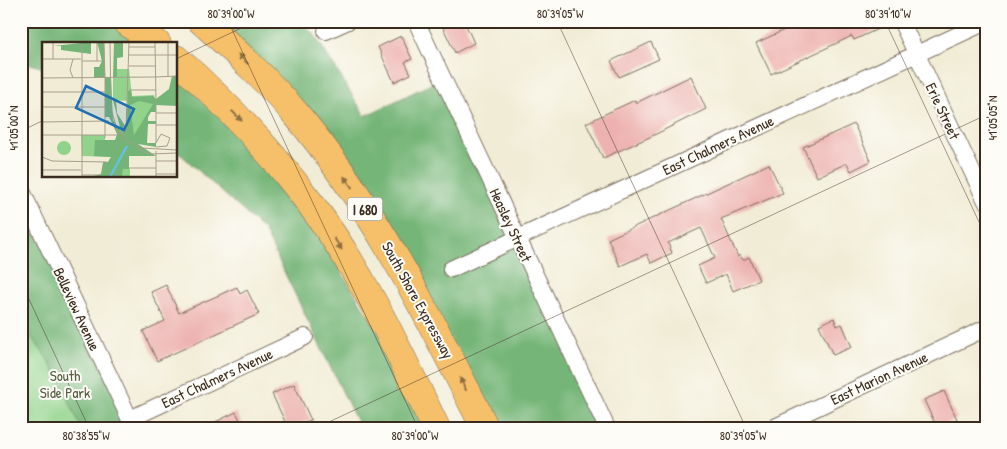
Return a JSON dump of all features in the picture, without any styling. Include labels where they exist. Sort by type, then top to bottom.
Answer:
[{"type":"highway","points":[[126,21],[154,42]]},
{"type":"highway","name":"South Shore Expressway","points":[[202,21],[245,61],[296,114],[353,190],[399,263],[485,428]]},
{"type":"highway","name":"I 680","points":[[178,61],[240,119],[313,207],[364,287],[436,428]]},
{"type":"street","points":[[326,32],[348,21]]},
{"type":"street","name":"Heasley Street","points":[[416,21],[607,428]]},
{"type":"street","name":"Erie Street","points":[[901,21],[986,201]]},
{"type":"street","name":"East Chalmers Avenue","points":[[451,269],[986,22]]},
{"type":"street","name":"Belleview Avenue","points":[[21,189],[132,424]]},
{"type":"street","name":"East Marion Avenue","points":[[773,428],[986,328]]},
{"type":"street","name":"East Chalmers Avenue","points":[[132,424],[305,337]]},
{"type":"green space","points":[[21,21],[126,21],[154,42],[42,42],[42,67],[21,61]]},
{"type":"green space","points":[[202,21],[301,21],[314,34],[365,116],[443,78],[607,428],[485,428],[353,190]]},
{"type":"green space","points":[[178,61],[264,146],[433,421],[418,428],[360,428],[264,230],[178,152]]},
{"type":"green space","name":"South Side Park","points":[[21,189],[134,428],[21,428]]},
{"type":"green space","name":"South Side Park","points":[[21,189],[134,428],[81,428],[48,360],[31,337],[21,328]]},
{"type":"building","points":[[440,21],[464,21],[474,43],[455,53]]},
{"type":"building","points":[[804,21],[807,28],[822,21],[891,23],[854,40],[852,36],[771,74],[756,43]]},
{"type":"building","points":[[401,36],[412,59],[405,62],[411,74],[394,82],[378,47]]},
{"type":"building","points":[[651,42],[659,59],[619,77],[611,61]]},
{"type":"building","points":[[691,76],[706,109],[603,158],[586,123],[635,100],[636,103]]},
{"type":"building","points":[[854,124],[871,161],[851,171],[847,163],[817,177],[803,147]]},
{"type":"building","points":[[769,164],[783,193],[721,219],[738,257],[740,255],[743,260],[749,257],[759,280],[733,291],[726,274],[706,283],[698,266],[715,258],[701,228],[668,243],[672,253],[651,263],[647,254],[620,266],[608,239]]},
{"type":"building","points":[[166,285],[179,313],[237,287],[240,294],[247,290],[259,314],[157,361],[143,331],[165,321],[151,292]]},
{"type":"building","points":[[834,318],[837,326],[842,324],[852,347],[833,355],[819,325]]},
{"type":"building","points":[[294,384],[311,420],[288,428],[272,394]]},
{"type":"building","points":[[944,391],[957,419],[937,428],[924,400]]},
{"type":"building","points":[[236,412],[244,428],[203,428]]}]
